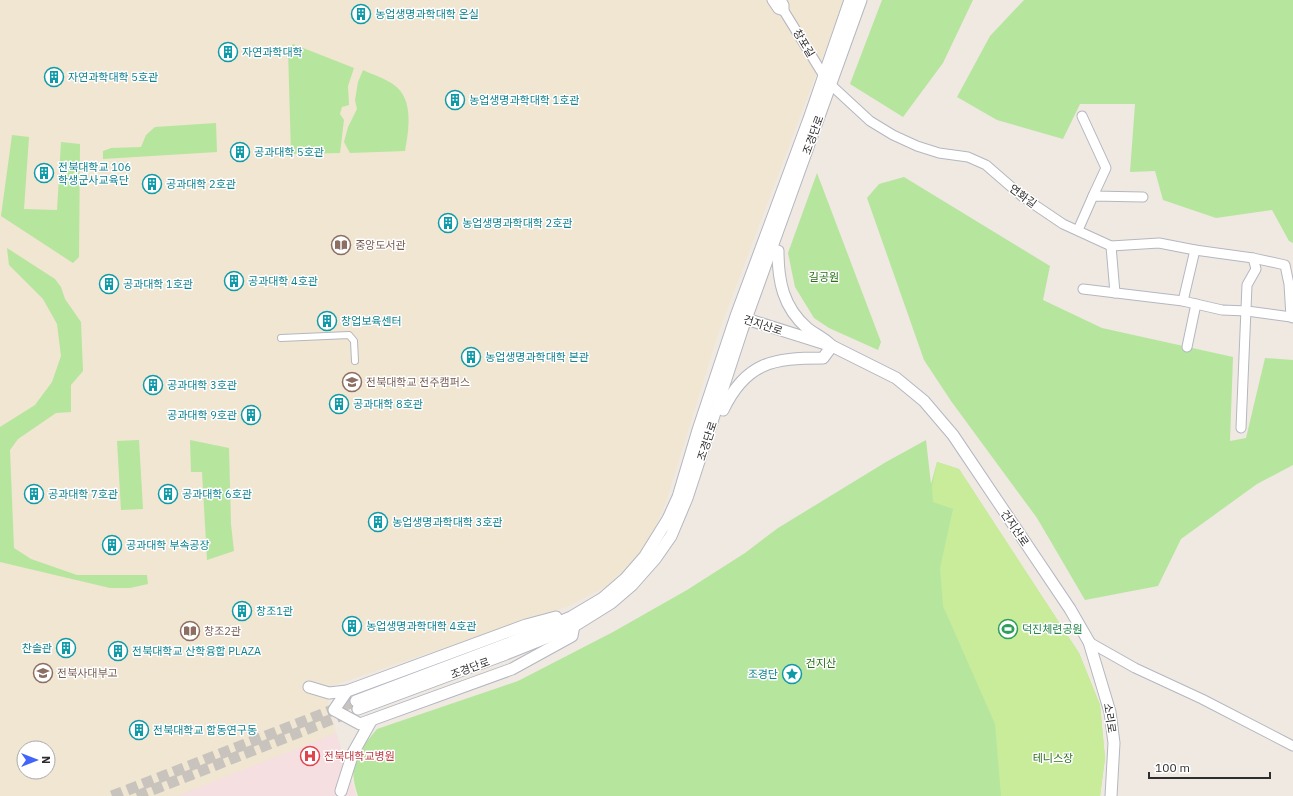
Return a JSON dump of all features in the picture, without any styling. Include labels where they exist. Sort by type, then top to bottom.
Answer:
[{"type":"street","name":"창포길","points":[[772,0],[778,9],[784,11]]},
{"type":"street","name":"창포길","points":[[781,0],[784,5],[784,11],[824,76]]},
{"type":"street","name":"조경단로","points":[[574,621],[626,579],[645,556],[668,519],[678,497],[698,430],[741,318],[850,0]]},
{"type":"street","name":"조경단로","points":[[357,705],[507,644],[574,621],[611,603],[632,585],[655,559],[671,536],[679,520],[709,433],[741,318],[772,249],[861,0]]},
{"type":"street","name":"연화길","points":[[824,76],[831,85],[870,121],[917,146],[939,154],[968,157],[986,165],[1023,197],[1063,224],[1111,246],[1159,243],[1195,250],[1254,258],[1285,265],[1289,284],[1292,317]]},
{"type":"street","points":[[1078,230],[1106,168],[1082,116]]},
{"type":"street","points":[[1093,196],[1143,197]]},
{"type":"street","points":[[1111,246],[1115,293]]},
{"type":"street","points":[[709,433],[732,391],[743,379],[766,364],[799,358],[823,358],[832,346],[824,337],[808,328],[794,314],[781,288],[778,273],[778,251],[772,249]]},
{"type":"street","points":[[1183,301],[1195,250]]},
{"type":"street","points":[[1241,428],[1247,284],[1256,269],[1254,258]]},
{"type":"street","points":[[1083,290],[1183,301],[1222,310],[1247,311],[1292,317]]},
{"type":"street","points":[[1187,347],[1196,304]]},
{"type":"street","name":"건지산로","points":[[741,318],[832,346],[896,378],[912,390],[937,414],[979,472],[1070,609],[1090,642],[1135,668],[1202,699],[1293,746]]},
{"type":"street","points":[[281,338],[349,335],[354,341],[355,361]]},
{"type":"street","points":[[309,687],[329,693],[347,691],[526,625],[569,613],[574,621],[572,636],[512,669],[371,721],[360,724],[334,710],[347,691]]},
{"type":"street","name":"소리로","points":[[1090,642],[1110,712],[1114,743],[1110,796]]},
{"type":"street","points":[[341,791],[353,753],[371,721]]},
{"type":"shaded area","name":"전북대학교 전주캠퍼스","points":[[0,0],[844,0],[718,334],[665,505],[651,537],[636,560],[605,587],[569,606],[325,688],[336,733],[356,796],[0,796]]},
{"type":"shaded area","name":"전북대학교병원","points":[[336,733],[356,796],[177,796]]},
{"type":"green space","points":[[882,0],[973,0],[943,63],[903,117],[850,84]]},
{"type":"green space","points":[[1024,0],[1293,0],[1293,243],[1289,241],[1272,210],[1216,218],[1163,200],[1155,171],[1130,172],[1135,104],[1080,104],[1063,139],[997,120],[957,97],[990,36]]},
{"type":"green space","points":[[293,44],[354,68],[348,86],[349,105],[342,107],[340,114],[344,120],[340,153],[291,154],[288,49]]},
{"type":"green space","points":[[363,70],[383,78],[394,85],[405,98],[409,125],[405,151],[350,153],[344,142],[348,127],[357,109],[355,100],[358,82]]},
{"type":"green space","points":[[216,123],[217,152],[103,159],[103,151],[111,148],[141,147],[146,135],[155,127]]},
{"type":"green space","points":[[12,135],[29,137],[24,209],[57,210],[61,142],[80,144],[79,257],[73,263],[1,216]]},
{"type":"green space","name":"길공원","points":[[817,173],[881,342],[878,350],[829,328],[814,318],[795,287],[788,253]]},
{"type":"green space","points":[[904,177],[1050,266],[1043,300],[1102,328],[1233,357],[1230,441],[1246,438],[1265,358],[1293,360],[1293,465],[1257,484],[1181,539],[1158,586],[1085,600],[1037,518],[951,401],[924,360],[867,198],[879,184]]},
{"type":"green space","points":[[7,248],[55,279],[61,287],[65,299],[81,322],[83,371],[71,385],[71,412],[56,413],[18,439],[10,450],[14,548],[31,559],[77,575],[147,575],[148,584],[130,588],[110,588],[0,562],[0,427],[35,405],[52,382],[61,356],[57,324],[43,299],[9,265]]},
{"type":"green space","points":[[139,440],[143,509],[121,510],[117,441]]},
{"type":"green space","points":[[190,440],[229,448],[231,524],[234,551],[207,560],[202,472],[191,472]]},
{"type":"green space","name":"건지산","points":[[926,440],[931,484],[937,462],[959,469],[1079,653],[1100,705],[1105,758],[1100,796],[358,796],[353,775],[354,767],[359,752],[377,729],[518,681],[613,632],[687,590],[745,553],[778,528],[886,462]]},
{"type":"green space","name":"덕진체련공원","points":[[937,462],[959,469],[1079,653],[1100,705],[1105,758],[1100,796],[1001,796],[995,724],[943,606],[940,568],[953,509],[933,502],[932,486]]},
{"type":"tunnel","points":[[112,796],[356,701]]},
{"type":"tunnel","points":[[137,796],[358,709]]},
{"type":"place","name":"농업생명과학대학 온실","points":[[361,14]]},
{"type":"place","name":"자연과학대학","points":[[228,52]]},
{"type":"place","name":"자연과학대학 5호관","points":[[54,77]]},
{"type":"place","name":"농업생명과학대학 1호관","points":[[455,100]]},
{"type":"place","name":"공과대학 5호관","points":[[240,152]]},
{"type":"place","name":"전북대학교 106 학생군사교육단","points":[[44,173]]},
{"type":"place","name":"공과대학 2호관","points":[[152,184]]},
{"type":"place","name":"농업생명과학대학 2호관","points":[[448,223]]},
{"type":"place","name":"중앙도서관","points":[[341,245]]},
{"type":"place","name":"공과대학 4호관","points":[[234,281]]},
{"type":"place","name":"공과대학 1호관","points":[[109,284]]},
{"type":"place","name":"창업보육센터","points":[[327,321]]},
{"type":"place","name":"농업생명과학대학 본관","points":[[471,357]]},
{"type":"place","name":"전북대학교 전주캠퍼스","points":[[352,382]]},
{"type":"place","name":"공과대학 3호관","points":[[153,385]]},
{"type":"place","name":"공과대학 8호관","points":[[339,404]]},
{"type":"place","name":"공과대학 9호관","points":[[251,415]]},
{"type":"place","name":"공과대학 7호관","points":[[34,494]]},
{"type":"place","name":"공과대학 6호관","points":[[168,494]]},
{"type":"place","name":"농업생명과학대학 3호관","points":[[378,522]]},
{"type":"place","name":"공과대학 부속공장","points":[[112,545]]},
{"type":"place","name":"창조1관","points":[[242,611]]},
{"type":"place","name":"농업생명과학대학 4호관","points":[[352,626]]},
{"type":"place","name":"덕진체련공원","points":[[1008,629]]},
{"type":"place","name":"창조2관","points":[[190,631]]},
{"type":"place","name":"찬솔관","points":[[66,648]]},
{"type":"place","name":"전북대학교 산학융합 PLAZA","points":[[118,651]]},
{"type":"place","name":"전북사대부고","points":[[43,673]]},
{"type":"place","name":"조경단","points":[[792,674]]},
{"type":"place","name":"전북대학교 합동연구동","points":[[139,730]]},
{"type":"place","name":"전북대학교병원","points":[[310,756]]},
{"type":"park label","name":"테니스장","points":[[1053,758]]}]
